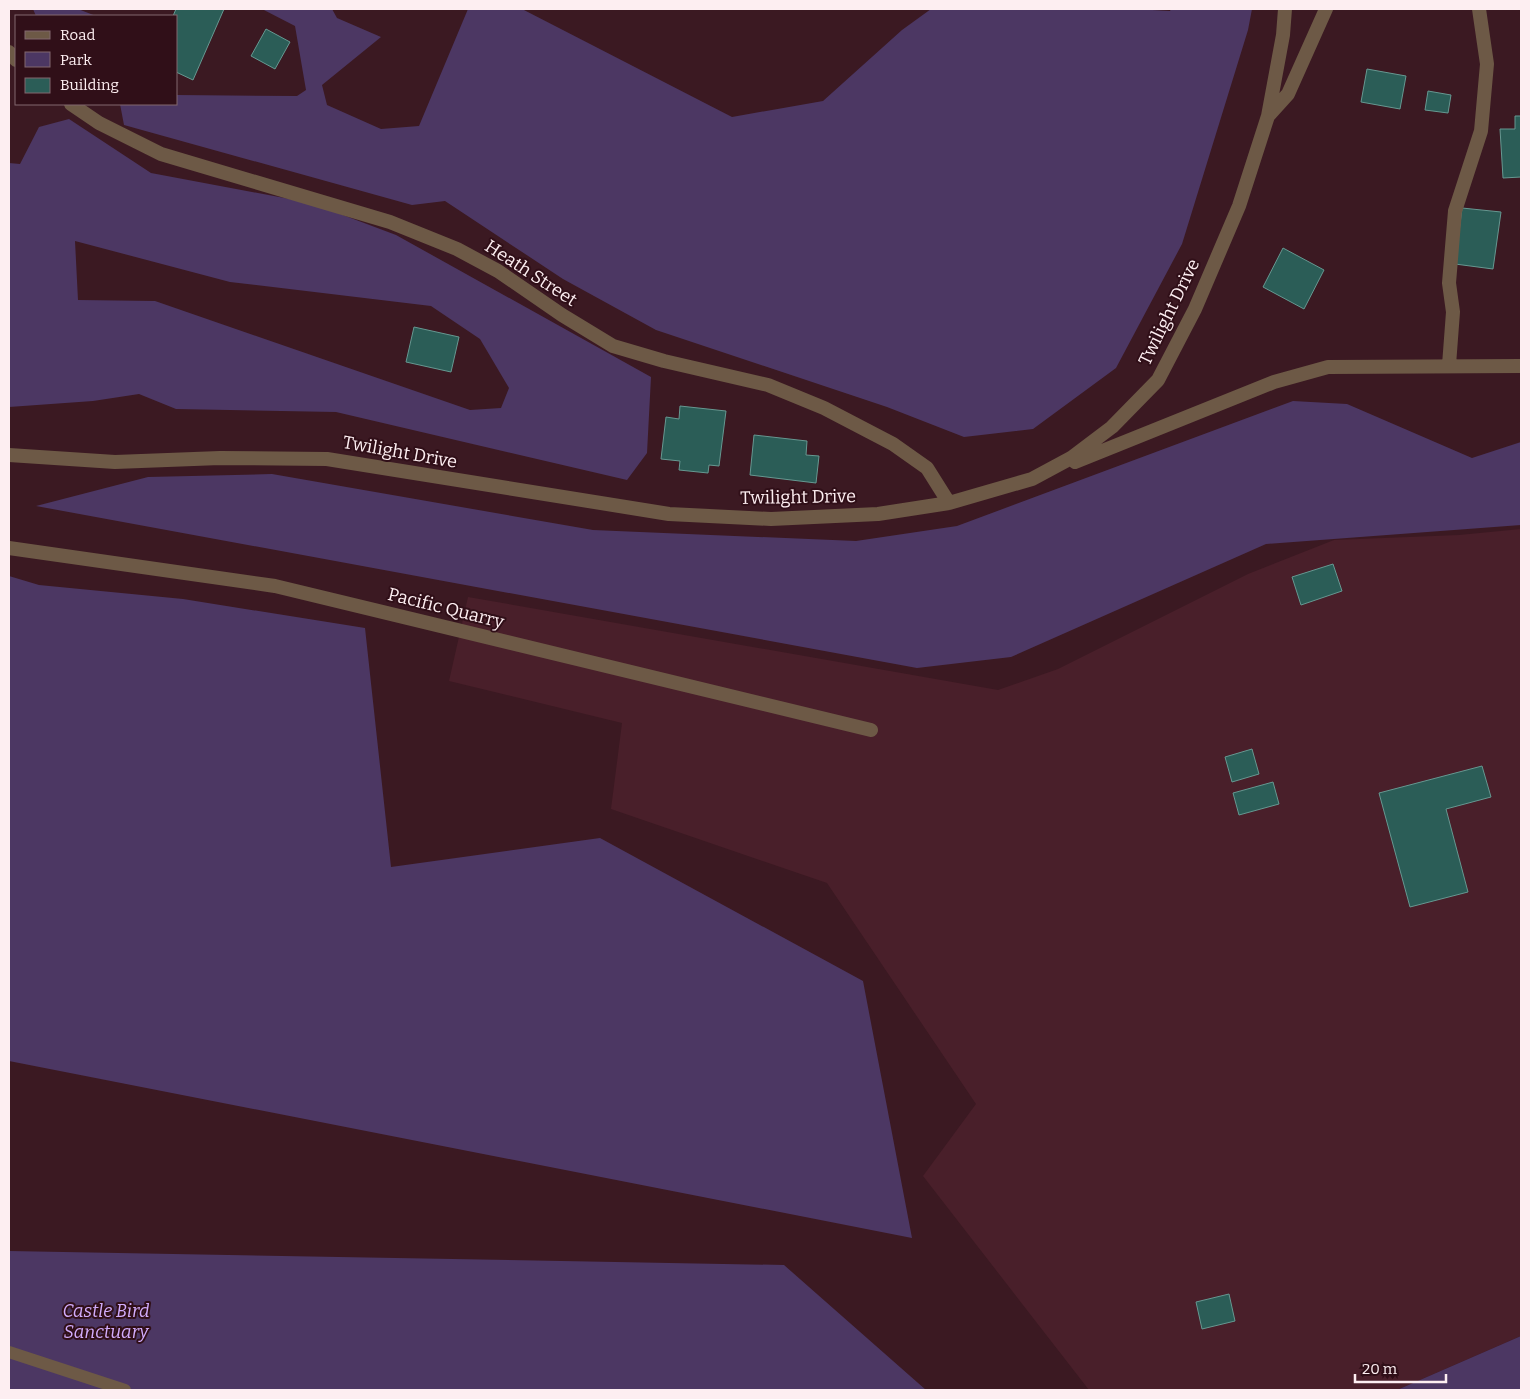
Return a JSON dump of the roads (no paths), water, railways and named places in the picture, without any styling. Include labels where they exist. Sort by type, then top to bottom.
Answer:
[{"type":"street","name":"Twilight Drive","points":[[9,455],[115,462],[220,458],[327,459],[669,514],[771,520],[878,514],[950,503],[1032,479],[1071,458],[1112,427],[1158,380],[1195,308],[1239,206],[1268,116],[1283,35],[1285,9]]},
{"type":"street","points":[[1268,116],[1288,94],[1326,9]]},
{"type":"street","points":[[1449,365],[1453,312],[1449,283],[1456,211],[1481,131],[1487,64],[1480,9]]},
{"type":"street","name":"Heath Street","points":[[73,105],[99,123],[161,154],[390,222],[457,249],[498,271],[562,315],[613,346],[664,361],[768,385],[824,408],[893,444],[927,468],[950,503]]},
{"type":"street","points":[[1032,479],[1274,382],[1328,367],[1521,366]]},
{"type":"street","name":"Pacific Quarry","points":[[9,548],[275,586],[871,730]]},
{"type":"lane","points":[[9,1352],[125,1390]]},
{"type":"park label","name":"Castle Bird Sanctuary","points":[[106,1321]]}]
